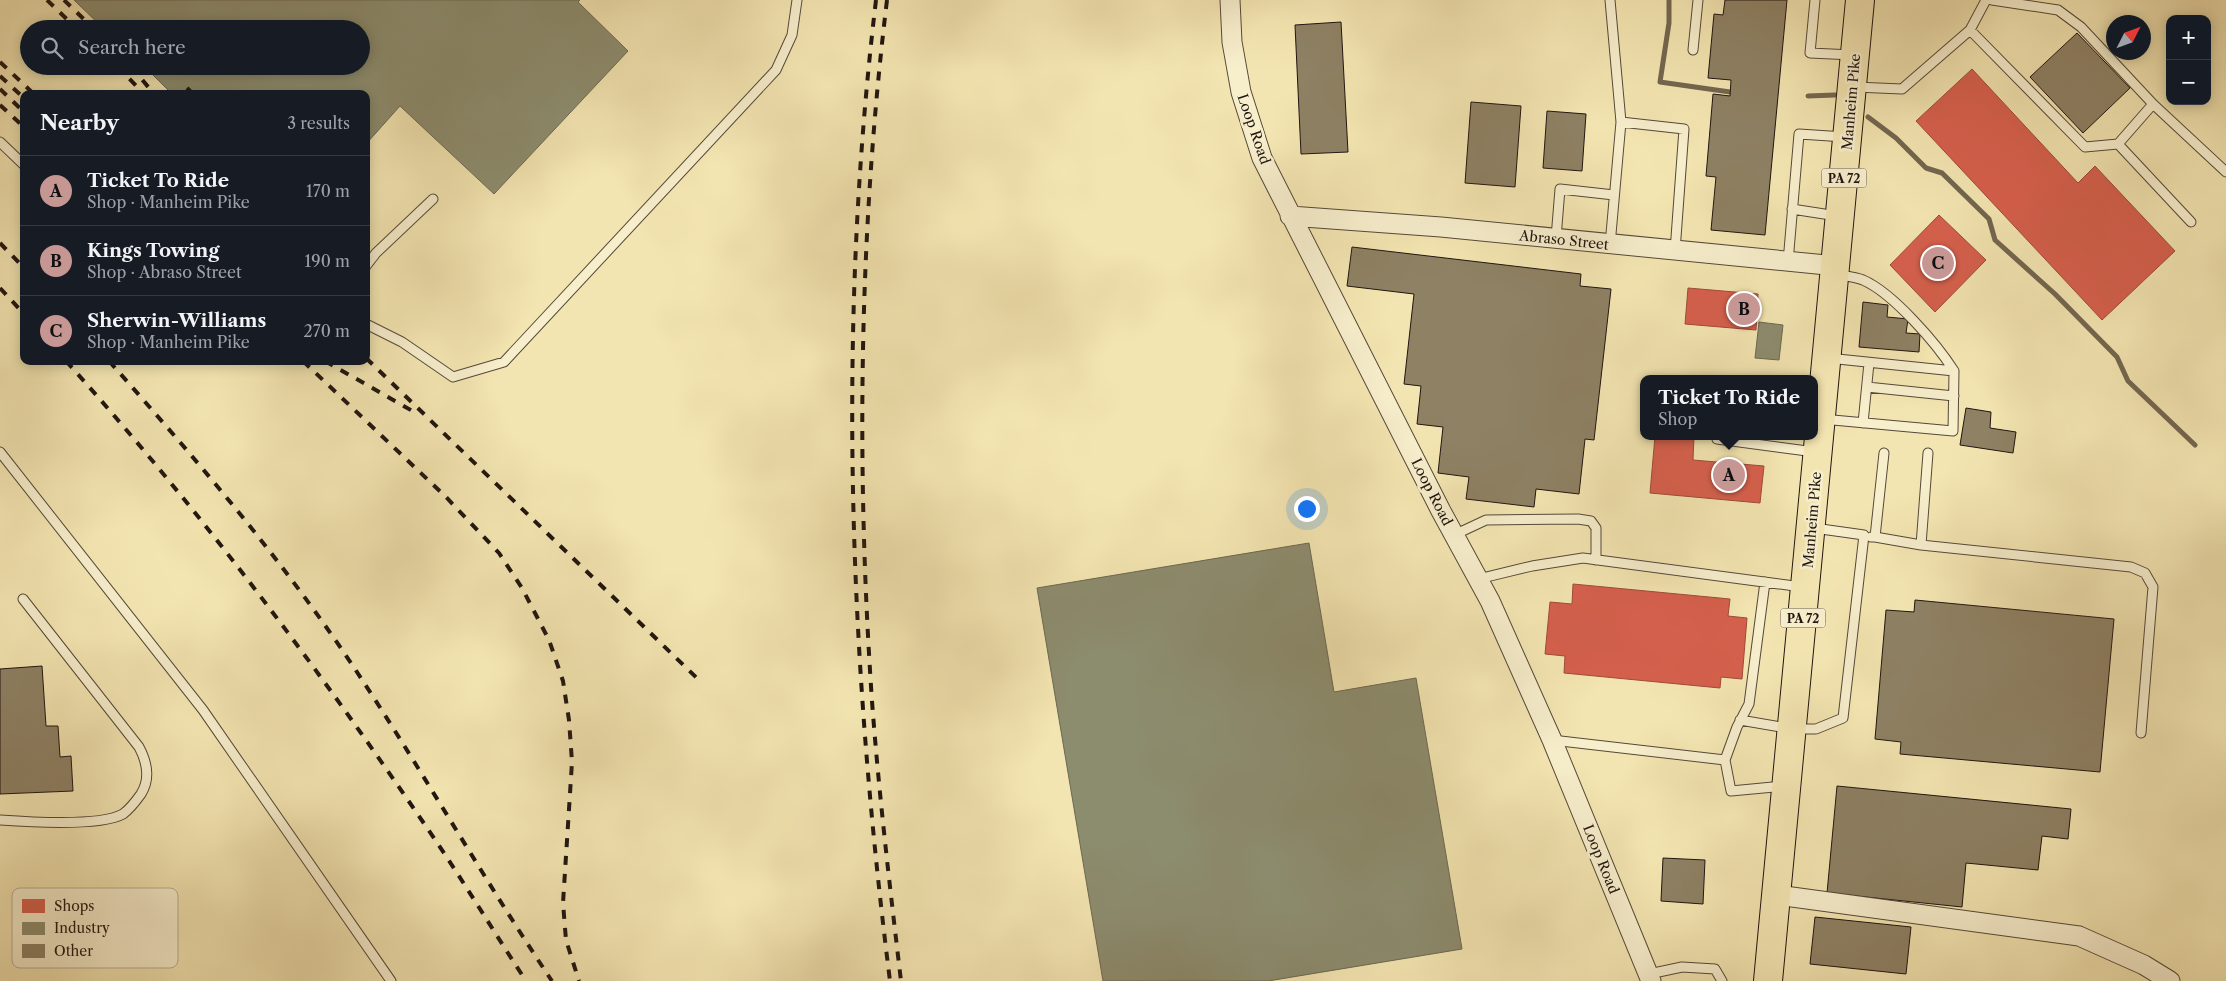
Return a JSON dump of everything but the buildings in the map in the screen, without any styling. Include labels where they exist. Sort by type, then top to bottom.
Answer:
[{"type":"main road","name":"Manheim Pike","points":[[1768,981],[1819,453],[1820,412],[1828,358],[1860,0]]},
{"type":"street","name":"Loop Road","points":[[1230,0],[1232,42],[1241,92],[1262,158],[1290,216],[1478,580],[1552,740],[1650,978]]},
{"type":"street","name":"Abraso Street","points":[[1290,216],[1556,238],[1788,262],[1836,270]]},
{"type":"street","points":[[1776,895],[2079,936],[2144,965],[2170,981]]},
{"type":"lane","points":[[370,326],[402,342],[453,377],[504,362],[776,70],[792,35],[797,0]]},
{"type":"lane","points":[[1610,0],[1621,122],[1610,245]]},
{"type":"lane","points":[[1694,50],[1698,0]]},
{"type":"lane","points":[[1816,0],[1810,53],[1855,55]]},
{"type":"lane","points":[[1853,87],[1902,89],[1970,30],[1986,0]]},
{"type":"lane","points":[[1992,0],[2058,10],[2081,27],[2153,104],[2226,172]]},
{"type":"lane","points":[[1970,30],[2085,147],[2118,144],[2153,104]]},
{"type":"lane","points":[[1621,122],[1684,130],[1674,251]]},
{"type":"lane","points":[[1788,262],[1799,134],[1848,137]]},
{"type":"lane","points":[[0,142],[20,161]]},
{"type":"lane","points":[[2118,144],[2191,222]]},
{"type":"lane","points":[[1556,238],[1560,189],[1614,195]]},
{"type":"lane","points":[[370,261],[433,199]]},
{"type":"lane","points":[[1792,209],[1841,216]]},
{"type":"lane","points":[[1820,412],[1863,423],[1953,431],[1954,371],[1930,337],[1892,300],[1864,281],[1836,270]]},
{"type":"lane","points":[[1828,358],[1954,371]]},
{"type":"lane","points":[[1863,423],[1869,362]]},
{"type":"lane","points":[[1866,387],[1954,396]]},
{"type":"lane","points":[[1724,440],[1819,453]]},
{"type":"lane","points":[[0,452],[203,710],[391,981]]},
{"type":"lane","points":[[1921,545],[1928,453]]},
{"type":"lane","points":[[1875,537],[1884,454]]},
{"type":"lane","points":[[1454,534],[1486,520],[1578,519],[1591,521],[1596,528],[1596,560]]},
{"type":"lane","points":[[1812,528],[1921,545],[2131,567],[2145,573],[2152,587],[2141,732]]},
{"type":"lane","points":[[1740,720],[1792,729],[1816,729],[1843,718],[1864,535]]},
{"type":"lane","points":[[1478,580],[1532,566],[1583,558],[1806,587]]},
{"type":"lane","points":[[1765,582],[1749,704],[1740,720],[1724,760],[1730,791],[1787,786]]},
{"type":"lane","points":[[0,820],[54,823],[111,819],[124,813],[136,802],[144,789],[148,774],[146,760],[139,747],[23,599]]},
{"type":"lane","points":[[1552,740],[1724,760]]},
{"type":"lane","points":[[1650,978],[1682,967],[1715,969],[1722,981]]},
{"type":"waterway","points":[[1669,0],[1669,23],[1660,82],[1730,92]]},
{"type":"waterway","points":[[1808,96],[1835,95]]},
{"type":"waterway","points":[[1868,117],[1896,138],[1926,168],[1942,173],[1989,219],[1995,240],[2055,294],[2117,357],[2128,381],[2195,445]]},
{"type":"railway","points":[[47,0],[68,20]]},
{"type":"railway","points":[[64,0],[85,20]]},
{"type":"railway","points":[[876,0],[864,122],[856,245],[852,368],[853,491],[857,614],[865,736],[876,859],[890,981]]},
{"type":"railway","points":[[887,0],[871,174],[866,262],[862,438],[867,614],[872,701],[881,806],[901,981]]},
{"type":"railway","points":[[0,62],[30,90]]},
{"type":"railway","points":[[126,75],[140,90]]},
{"type":"railway","points":[[138,75],[151,90]]},
{"type":"railway","points":[[0,76],[20,94]]},
{"type":"railway","points":[[0,89],[20,108]]},
{"type":"railway","points":[[0,105],[20,123]]},
{"type":"railway","points":[[0,243],[20,264]]},
{"type":"railway","points":[[0,288],[20,310]]},
{"type":"railway","points":[[370,362],[701,682]]},
{"type":"railway","points":[[70,365],[116,418],[213,536],[306,657],[438,844],[526,981]]},
{"type":"railway","points":[[113,365],[236,509],[297,586],[379,705],[552,981]]},
{"type":"railway","points":[[307,365],[446,497],[499,553],[522,588],[549,640],[563,681],[569,720],[572,762],[563,903],[566,940],[579,981]]},
{"type":"railway","points":[[332,365],[416,413]]},
{"type":"place","name":"Sherwin-Williams","points":[[1938,263]]},
{"type":"place","name":"Kings Towing","points":[[1744,309]]},
{"type":"place","name":"Ticket To Ride","points":[[1729,475]]}]
